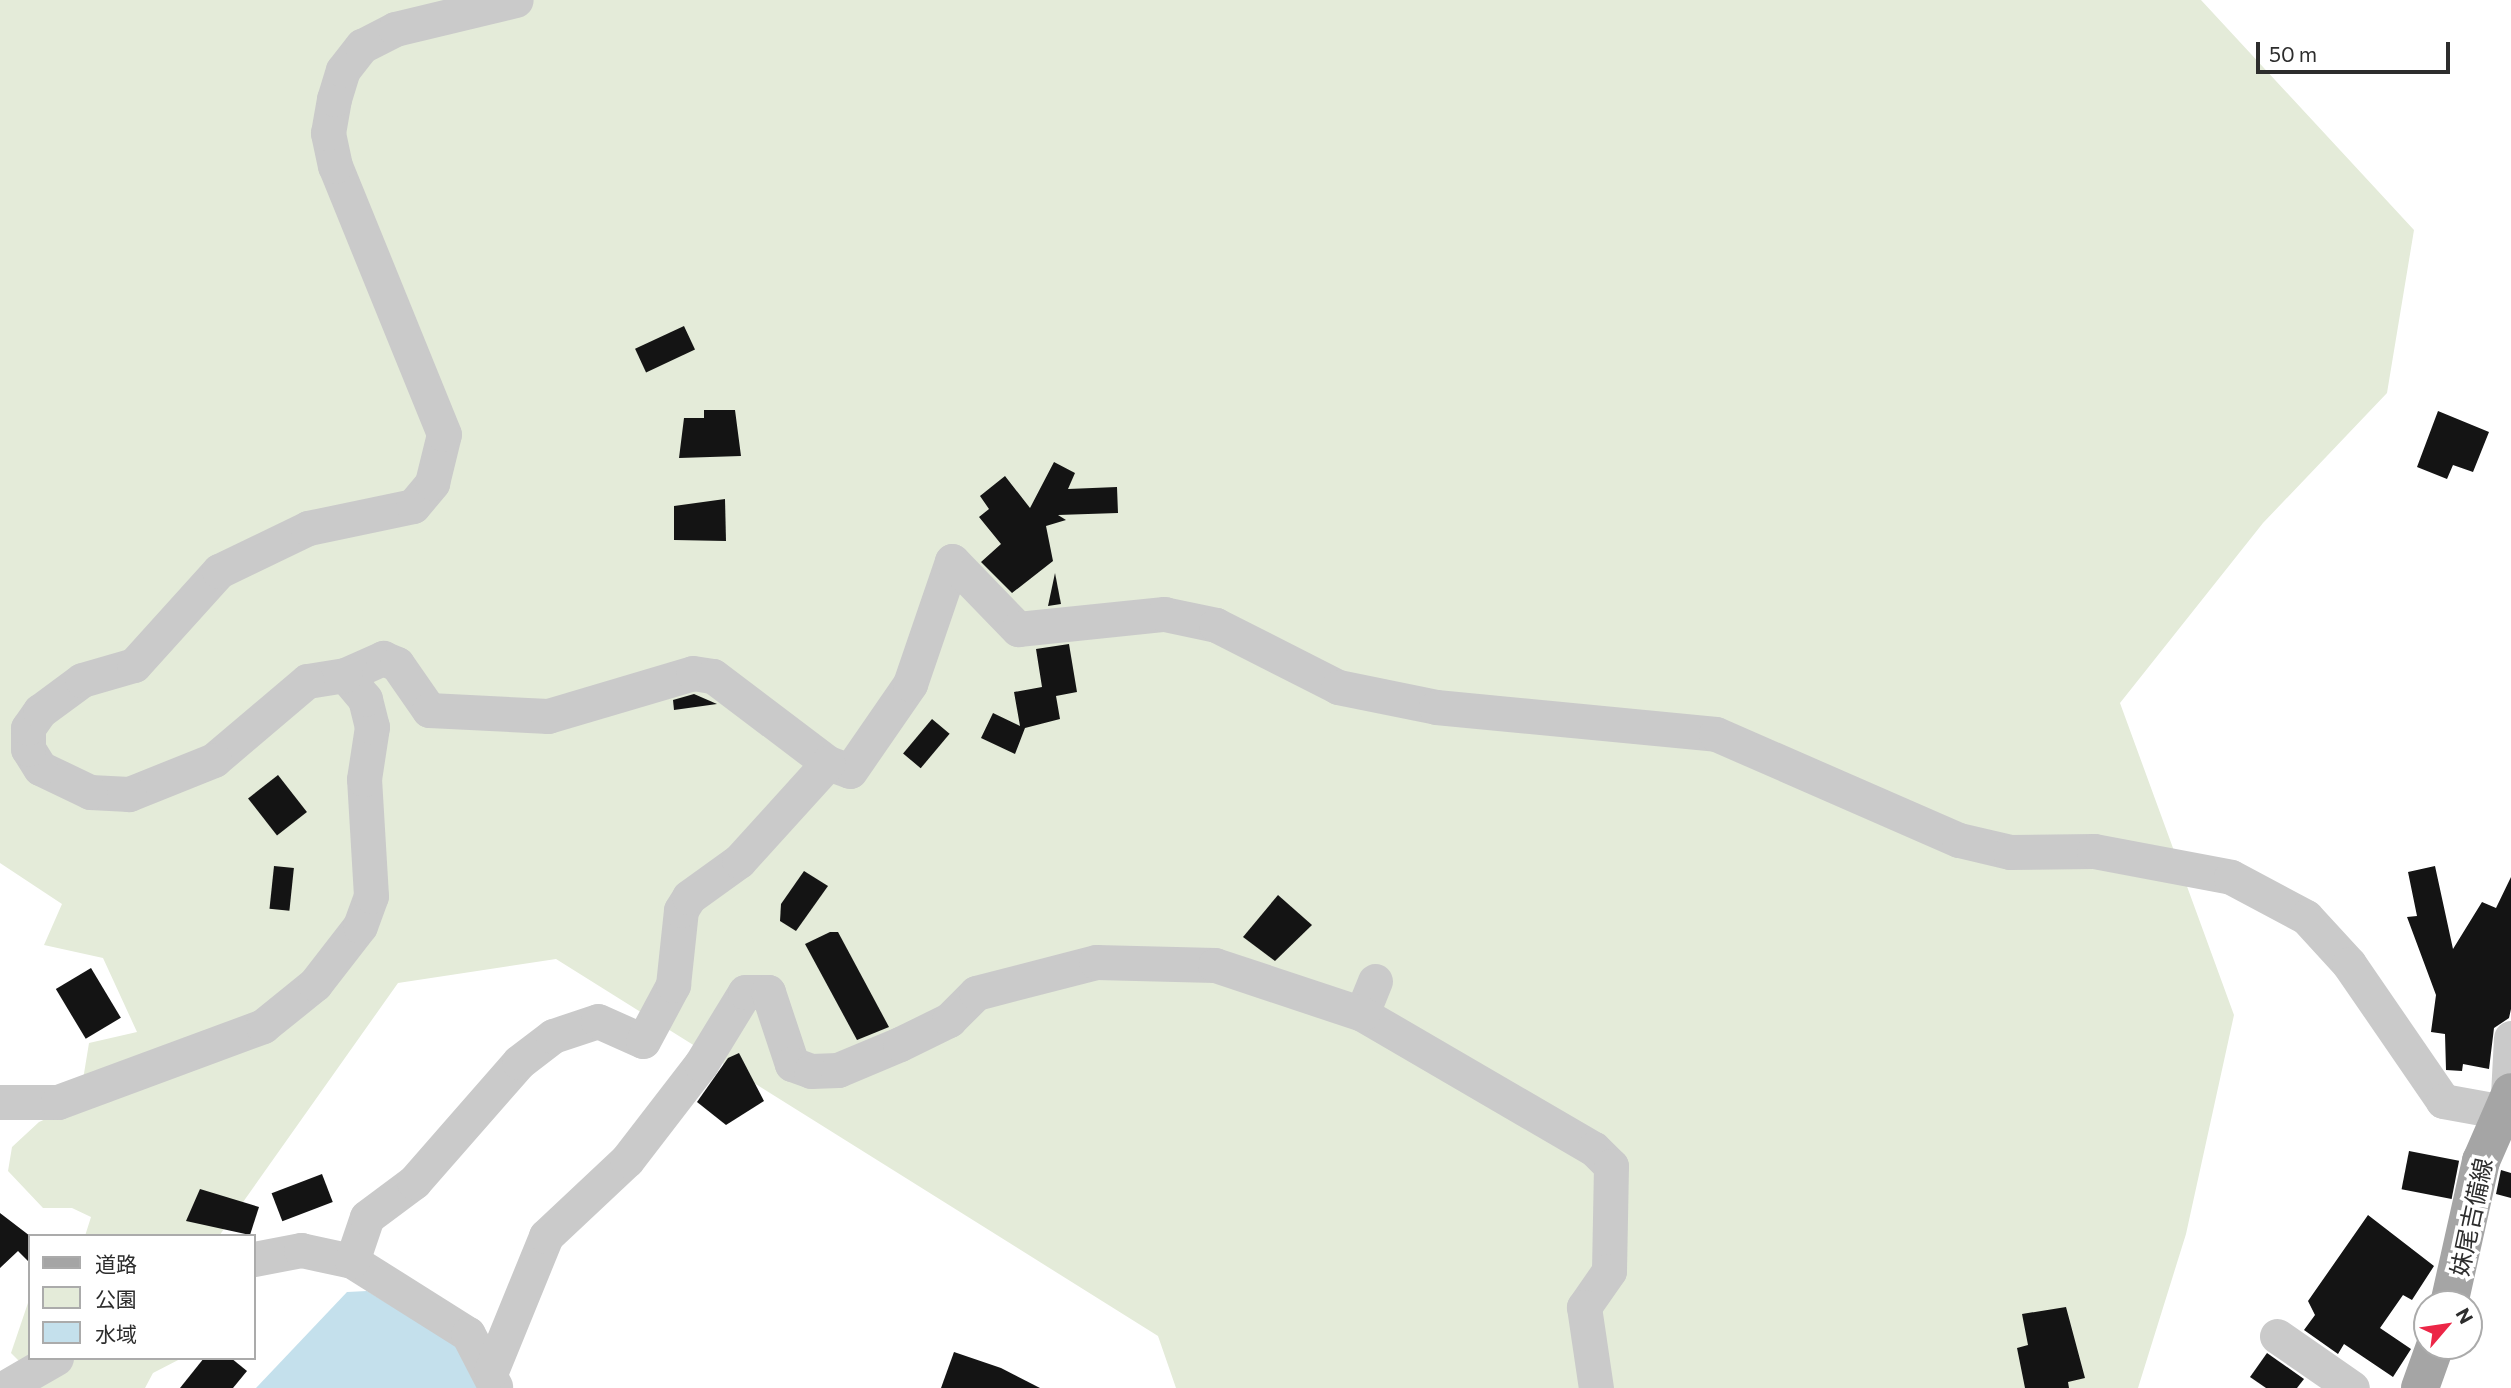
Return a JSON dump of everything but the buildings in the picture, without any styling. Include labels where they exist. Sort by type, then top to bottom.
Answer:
[{"type":"main road","name":"妹尾吉備線","points":[[2453,1290],[2506,1099]]},
{"type":"main road","points":[[2420,1388],[2430,1360]]},
{"type":"street","points":[[516,0],[395,29],[362,46],[343,70],[334,99],[328,134],[335,166],[444,435],[432,483],[413,506],[308,528],[219,571],[134,664],[82,680],[40,710],[28,728],[28,749],[60,781],[90,792],[129,794],[214,760],[307,681],[345,675],[383,658],[397,664],[429,710],[548,716],[703,674],[828,763],[850,771],[910,684],[952,561],[1018,629],[1164,614],[1216,625],[1338,687],[1436,707],[1716,734],[1959,840],[2010,852],[2094,851],[2231,877],[2306,917],[2349,964],[2443,1101],[2506,1099],[2511,1038]]},
{"type":"street","points":[[0,1102],[58,1102],[192,1054],[263,1026],[315,984],[360,926],[372,896],[363,779],[372,727],[365,699],[345,675]]},
{"type":"street","points":[[352,1261],[368,1217],[414,1182],[519,1062],[552,1036],[598,1021],[643,1041],[673,985],[681,910],[689,897],[739,861],[828,763]]},
{"type":"street","points":[[493,1379],[546,1236],[644,1139],[745,992],[768,992],[792,1064],[810,1071],[838,1070],[949,1020],[976,993],[1096,962],[1215,964],[1362,1014],[1594,1149],[1611,1166],[1609,1271],[1584,1307],[1596,1388]]},
{"type":"street","points":[[1362,1014],[1375,981]]},
{"type":"street","points":[[256,1259],[301,1250],[352,1261],[387,1287],[439,1311],[468,1334],[493,1379]]},
{"type":"street","points":[[2277,1336],[2352,1388]]},
{"type":"street","points":[[4,1388],[53,1360]]},
{"type":"green space","points":[[0,0],[2201,0],[2414,230],[2387,393],[2263,523],[2120,703],[2234,1015],[2186,1234],[2138,1388],[1176,1388],[1158,1336],[556,959],[398,983],[220,1234],[86,1234],[91,1217],[72,1208],[43,1208],[8,1171],[12,1147],[39,1122],[79,1104],[89,1043],[137,1032],[103,958],[44,945],[62,904],[0,863]]},
{"type":"green space","points":[[28,1303],[29,1360],[26,1368],[11,1353]]},
{"type":"green space","points":[[71,1360],[178,1360],[153,1373],[145,1388],[21,1388]]},
{"type":"water","points":[[367,1291],[466,1351],[483,1388],[256,1388],[347,1292]]}]
